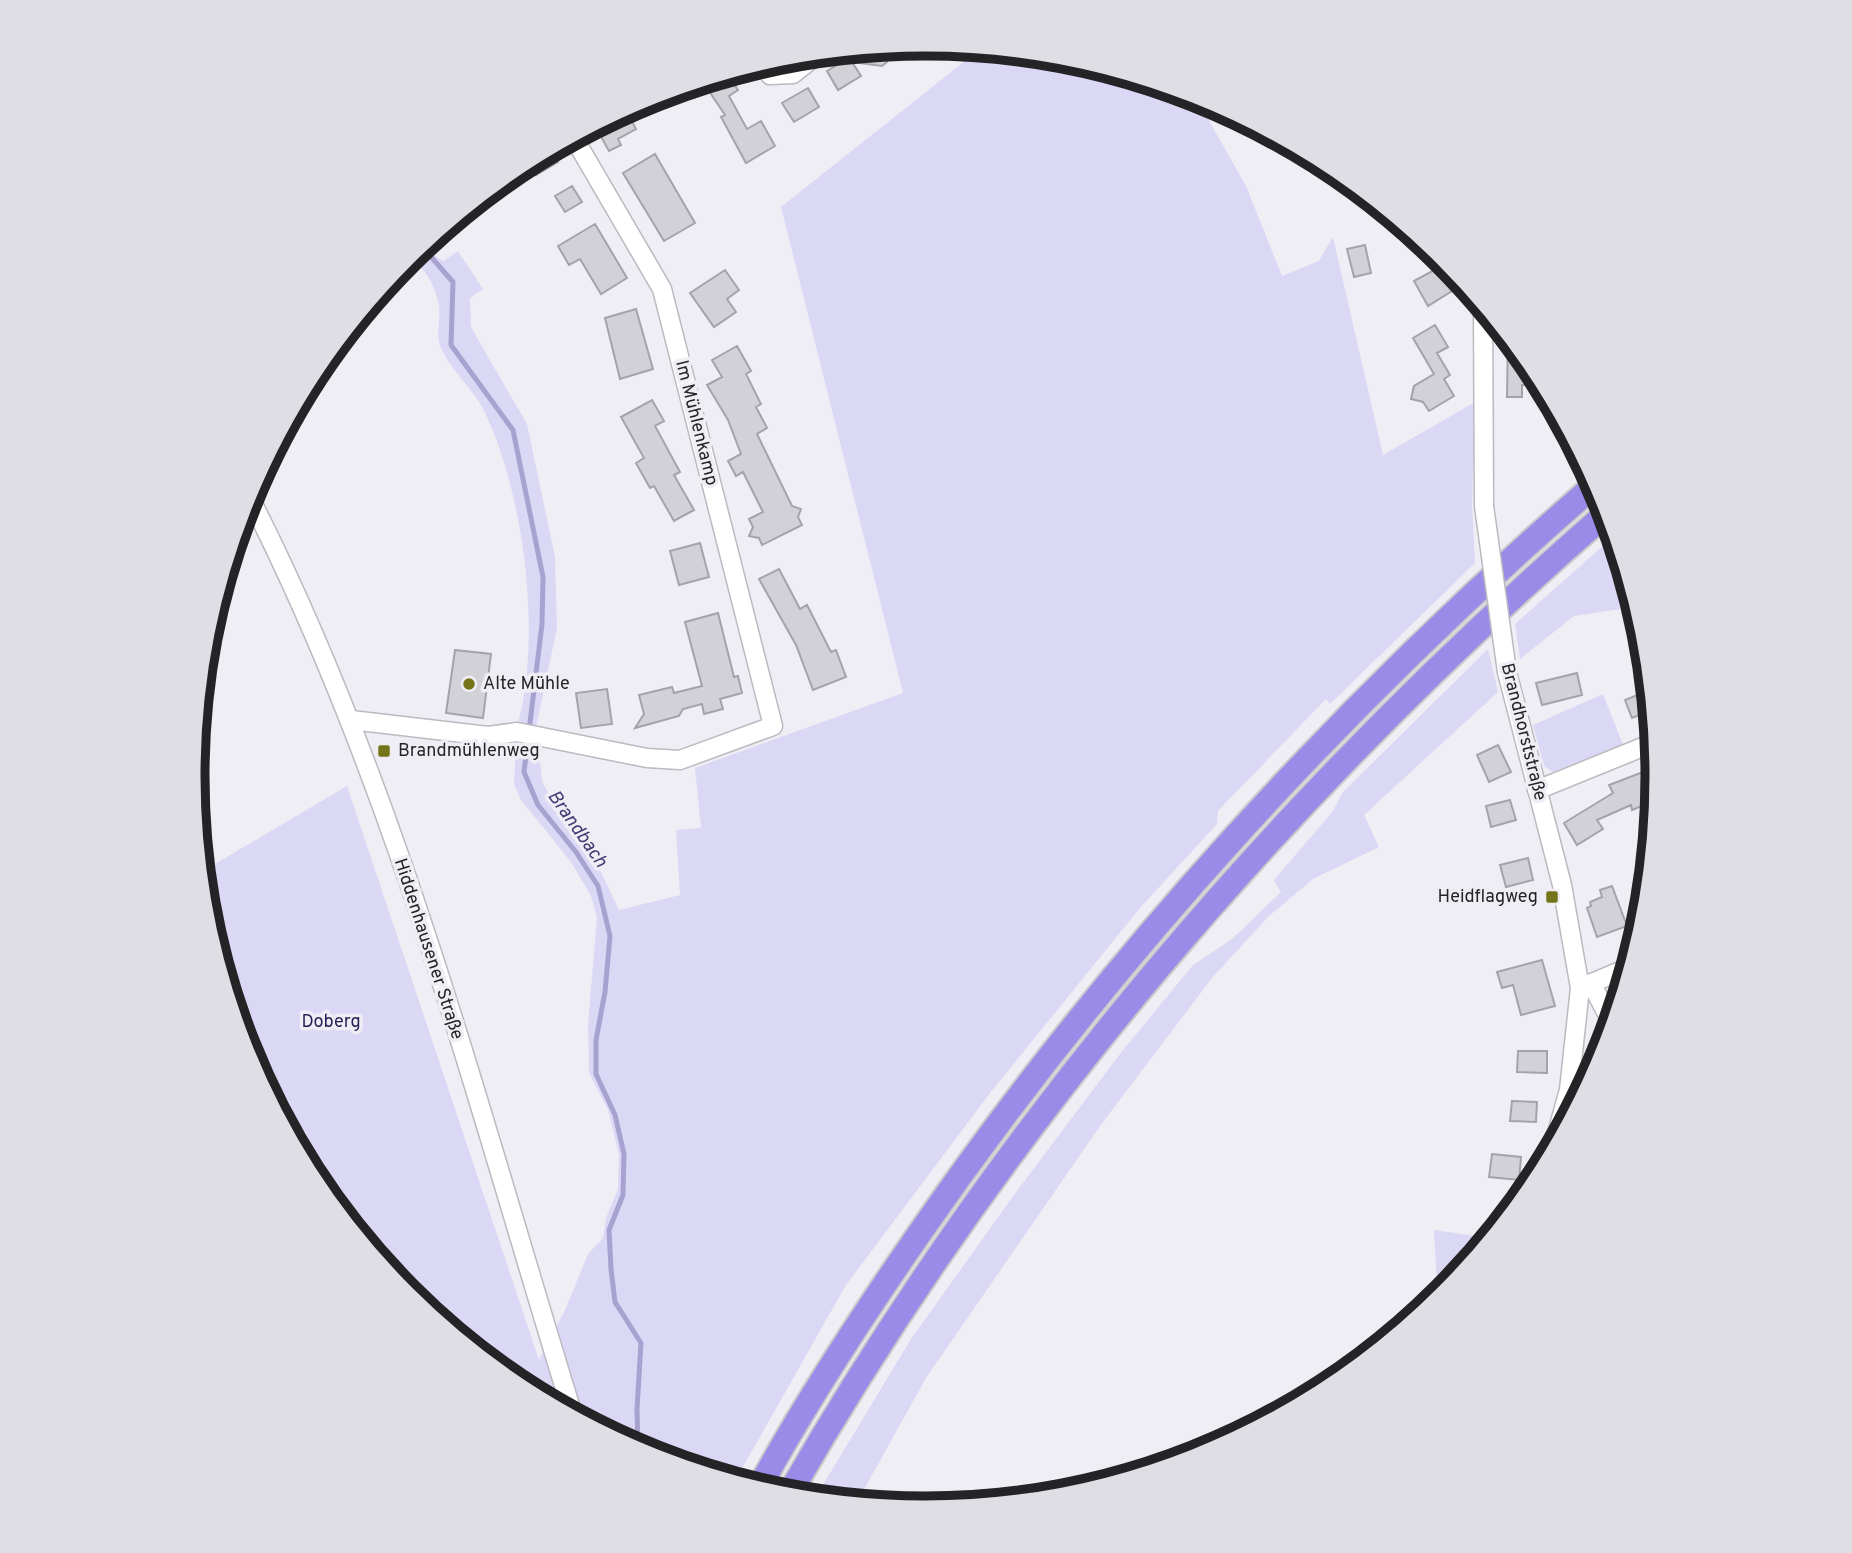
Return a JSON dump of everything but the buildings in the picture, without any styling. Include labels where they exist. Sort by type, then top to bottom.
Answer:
[{"type":"highway","points":[[764,1478],[866,1312],[981,1144],[1099,994],[1228,844],[1409,656],[1524,546],[1587,491]]},
{"type":"highway","points":[[795,1485],[890,1326],[1003,1164],[1119,1012],[1328,780],[1440,665],[1599,520]]},
{"type":"street","points":[[770,74],[793,74],[802,67]]},
{"type":"street","name":"Im Mühlenkamp","points":[[351,720],[488,736],[517,732],[647,758],[680,760],[773,726],[662,289],[579,146]]},
{"type":"street","name":"Brandhorststraße","points":[[1483,320],[1484,506],[1507,672],[1586,985],[1569,1090],[1563,1113]]},
{"type":"street","name":"Hiddenhausener Straße","points":[[257,511],[288,572],[351,720],[424,929],[569,1402]]},
{"type":"street","points":[[1537,790],[1645,746]]},
{"type":"street","points":[[1606,1014],[1586,985],[1619,971]]},
{"type":"green space","name":"Doberg","points":[[969,58],[1020,62],[1067,70],[1158,94],[1204,112],[1246,186],[1282,276],[1319,261],[1333,237],[1383,455],[1475,402],[1472,505],[1475,563],[1330,704],[1326,699],[1218,811],[1217,824],[1140,908],[990,1093],[846,1285],[740,1472],[694,1459],[607,1423],[526,1376],[451,1318],[384,1252],[354,1215],[302,1137],[260,1052],[230,963],[219,917],[211,866],[347,786],[539,1360],[566,1308],[588,1254],[603,1238],[606,1218],[618,1189],[619,1154],[608,1110],[589,1073],[588,1024],[597,917],[591,896],[571,862],[521,800],[514,784],[516,746],[521,740],[538,743],[542,781],[560,816],[590,849],[619,910],[680,895],[676,830],[701,828],[695,768],[903,693],[781,207]]},
{"type":"green space","points":[[458,251],[483,289],[470,298],[471,326],[527,424],[555,557],[557,628],[536,727],[518,723],[525,688],[528,607],[525,564],[509,480],[483,409],[441,348],[438,338],[439,306],[425,272],[419,266],[432,253],[443,261]]},
{"type":"green space","points":[[1607,542],[1626,607],[1574,616],[1520,659],[1515,624]]},
{"type":"green space","points":[[1488,649],[1498,692],[1364,815],[1379,847],[1313,879],[1268,917],[1212,978],[1100,1126],[926,1378],[862,1494],[820,1489],[911,1339],[1016,1192],[1123,1050],[1193,965],[1232,939],[1281,892],[1274,880],[1333,811],[1342,793]]},
{"type":"green space","points":[[1603,694],[1623,745],[1553,772],[1544,766],[1533,725]]},
{"type":"green space","points":[[1434,1230],[1480,1237],[1468,1252],[1437,1284]]},
{"type":"waterway","name":"Brandbach","points":[[428,256],[453,282],[451,345],[513,430],[543,577],[542,624],[524,772],[538,805],[576,852],[598,886],[610,936],[605,992],[596,1040],[596,1074],[615,1115],[624,1154],[623,1195],[609,1230],[615,1302],[641,1343],[638,1437]]},
{"type":"place","name":"Alte Mühle","points":[[469,684]]},
{"type":"place","name":"Brandmühlenweg","points":[[384,751]]},
{"type":"place","name":"Heidflagweg","points":[[1552,897]]}]
